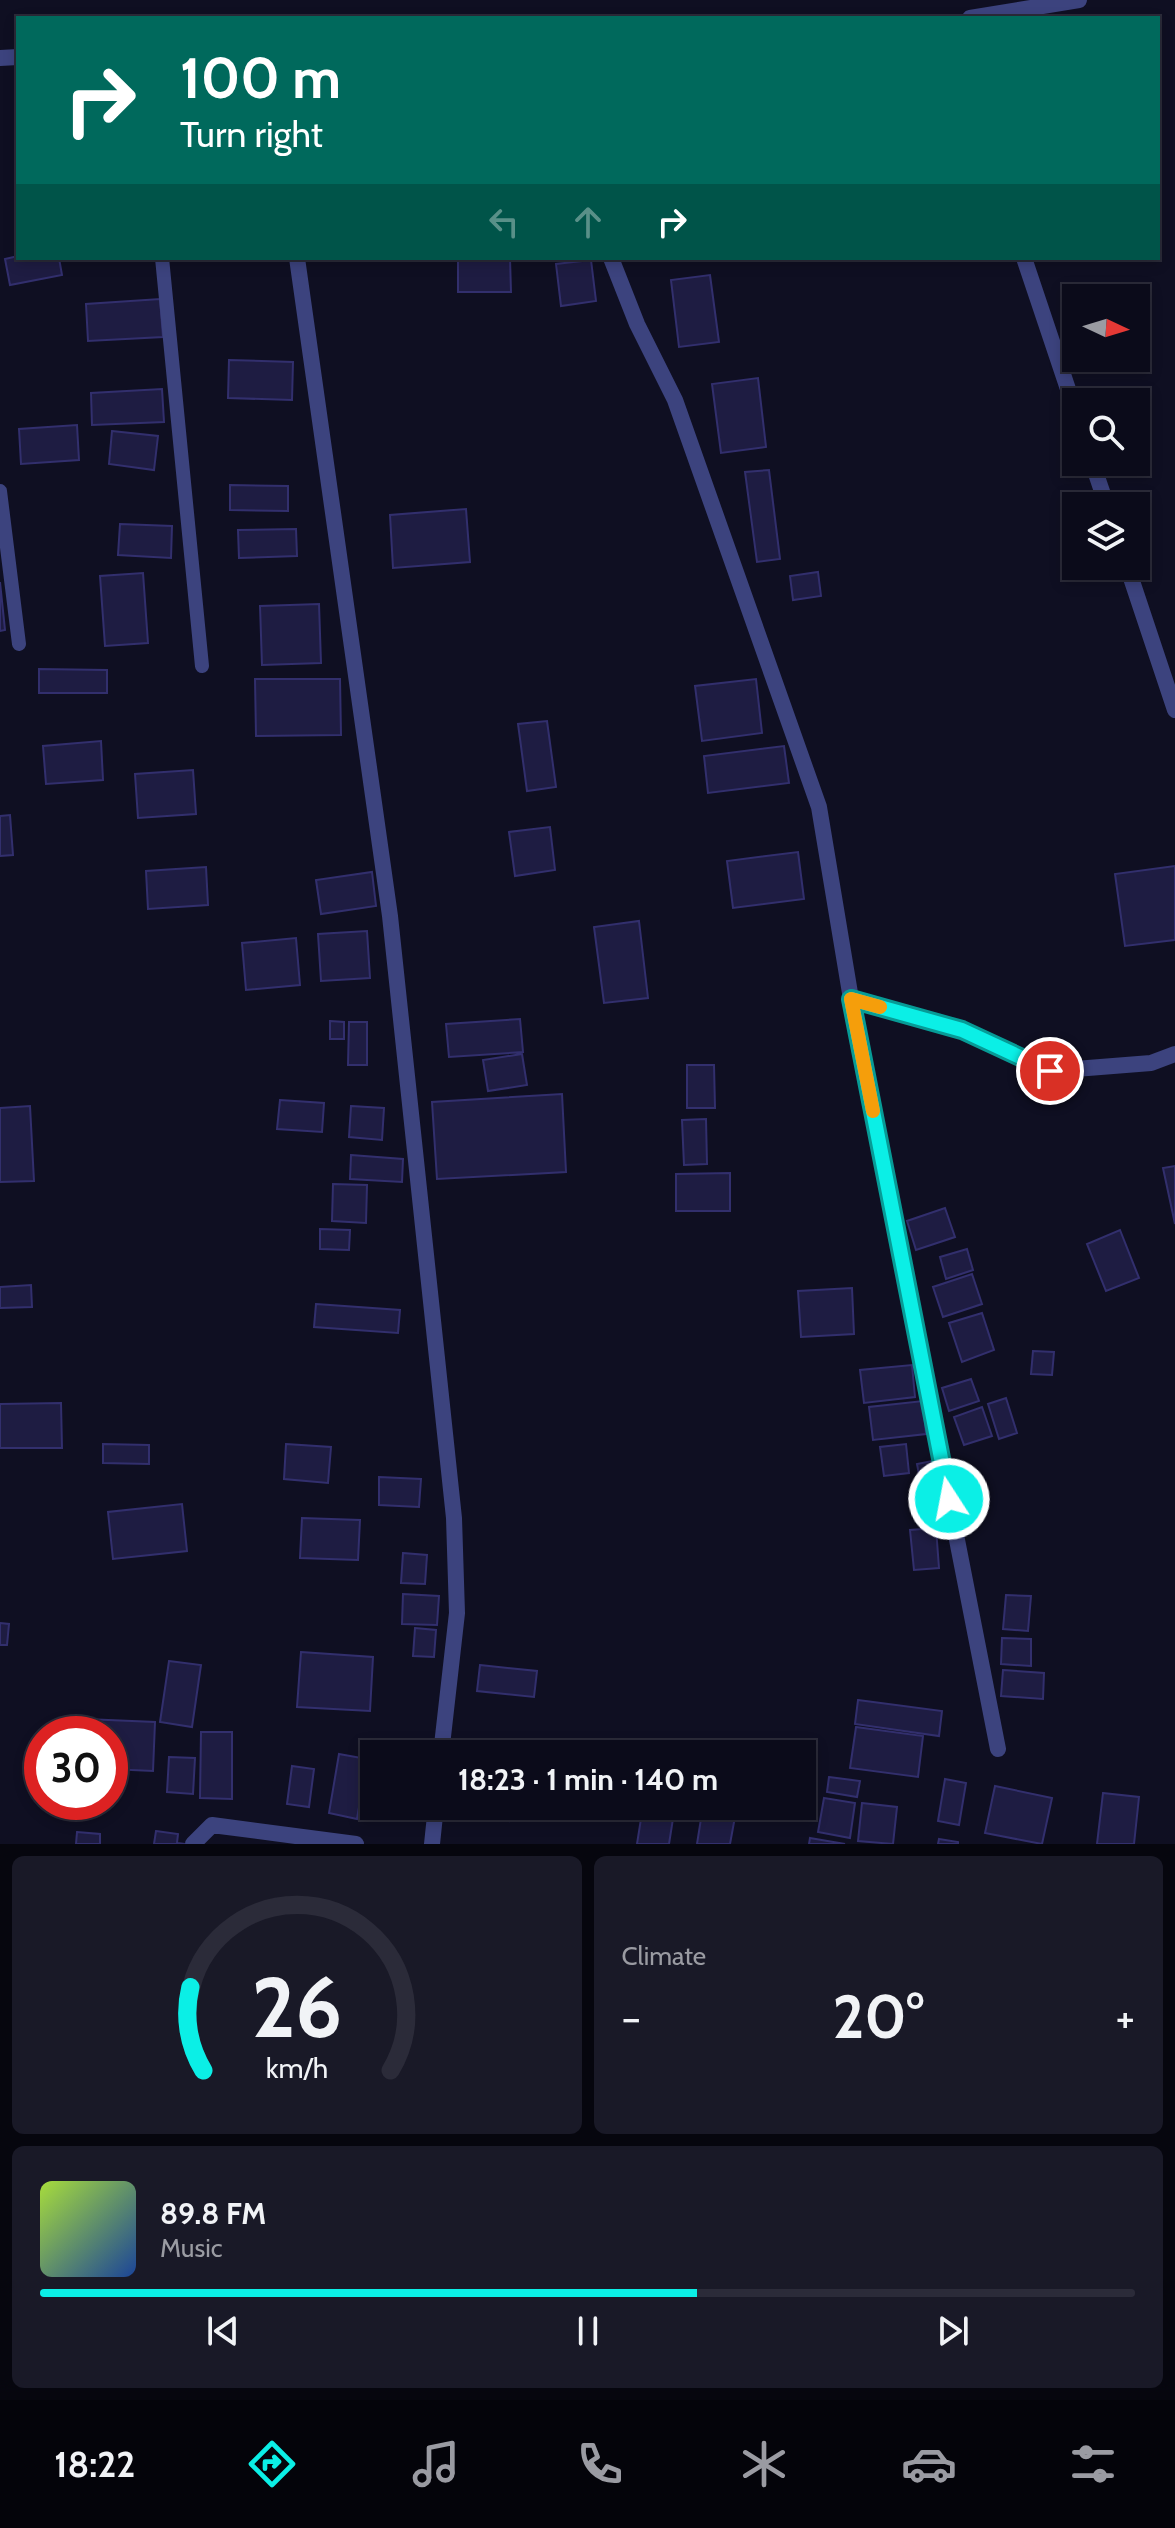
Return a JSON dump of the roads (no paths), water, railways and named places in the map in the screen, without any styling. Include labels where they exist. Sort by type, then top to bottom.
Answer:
[{"type":"street","points":[[982,16],[1079,0]]},
{"type":"street","points":[[297,260],[390,916],[454,1518],[457,1613],[443,1740]]},
{"type":"street","points":[[612,260],[637,324],[675,400],[819,807],[851,999],[998,1749]]},
{"type":"street","points":[[1025,260],[1068,388]]},
{"type":"street","points":[[1132,580],[1175,710]]},
{"type":"street","points":[[851,999],[962,1030],[1050,1071],[1151,1063],[1175,1054]]},
{"type":"street","points":[[432,1844],[435,1820]]},
{"type":"street","points":[[193,1844],[212,1825],[356,1844]]},
{"type":"lane","points":[[162,260],[202,666]]},
{"type":"lane","points":[[0,491],[19,644]]}]
